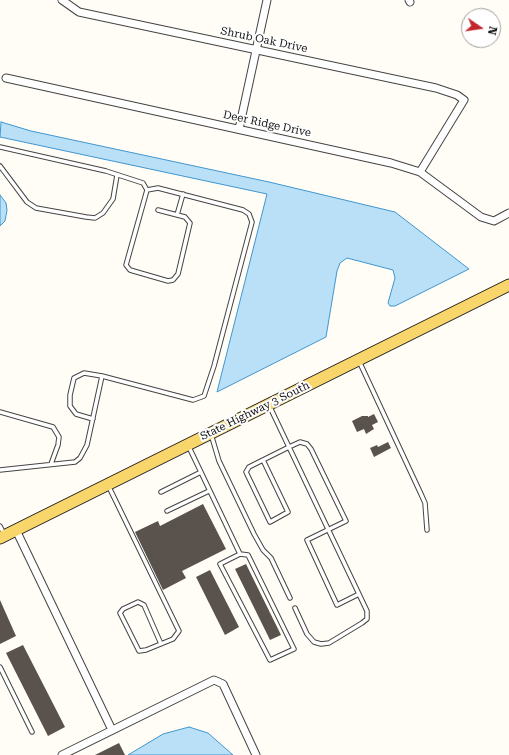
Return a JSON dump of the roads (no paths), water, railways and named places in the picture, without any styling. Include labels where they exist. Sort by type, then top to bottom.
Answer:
[{"type":"main road","name":"State Highway 3 South","points":[[2,533],[16,530],[509,285]]},
{"type":"street","name":"Shrub Oak Drive","points":[[62,0],[79,12],[436,88],[457,95],[464,100],[420,172]]},
{"type":"street","points":[[239,129],[267,0]]},
{"type":"street","name":"Deer Ridge Drive","points":[[6,78],[391,163],[420,172],[481,217],[494,221],[509,213]]},
{"type":"street","points":[[16,530],[112,730]]},
{"type":"street","points":[[62,755],[214,680],[223,684],[256,755]]},
{"type":"lane","points":[[0,147],[117,175],[143,184],[147,190],[126,265],[127,268],[168,281],[176,278],[190,223],[185,217],[158,210]]},
{"type":"lane","points":[[0,166],[27,202],[36,208],[95,218],[103,213],[113,199],[117,175]]},
{"type":"lane","points":[[93,420],[76,414],[70,406],[70,395],[74,378],[84,373],[102,376],[193,400],[204,396],[214,366],[252,222],[249,214],[243,210],[158,188],[147,190]]},
{"type":"lane","points":[[177,215],[183,194]]},
{"type":"lane","points":[[358,360],[425,503],[427,530]]},
{"type":"lane","points":[[0,470],[75,462],[80,458],[87,445],[102,376]]},
{"type":"lane","points":[[268,404],[367,611],[367,619],[329,642],[314,642],[307,634],[295,608]]},
{"type":"lane","points":[[0,412],[53,427],[59,436],[58,445],[51,464]]},
{"type":"lane","points":[[211,433],[222,468],[254,534],[263,550],[271,558],[290,598]]},
{"type":"lane","points":[[263,460],[288,512],[270,522],[246,472],[249,467],[263,460],[289,447],[300,442],[307,444],[311,449],[346,521],[307,540],[337,605],[359,594]]},
{"type":"lane","points":[[188,444],[240,554]]},
{"type":"lane","points":[[161,492],[201,472]]},
{"type":"lane","points":[[108,484],[179,631],[173,639],[161,644],[146,650],[139,651],[120,613],[123,609],[138,602],[144,605],[161,644]]},
{"type":"lane","points":[[167,511],[209,490]]},
{"type":"lane","points":[[240,554],[248,555],[294,649],[270,660],[220,564],[240,554]]},
{"type":"lane","points":[[0,667],[32,732]]},
{"type":"water","points":[[1,122],[31,131],[269,182],[395,212],[469,269],[395,306],[390,306],[388,303],[395,278],[393,270],[347,258],[340,263],[337,271],[326,337],[217,392],[267,194],[0,137]]},
{"type":"water","points":[[0,195],[6,203],[7,210],[5,221],[0,226]]},
{"type":"water","points":[[189,727],[208,733],[233,755],[128,755],[163,734]]}]
